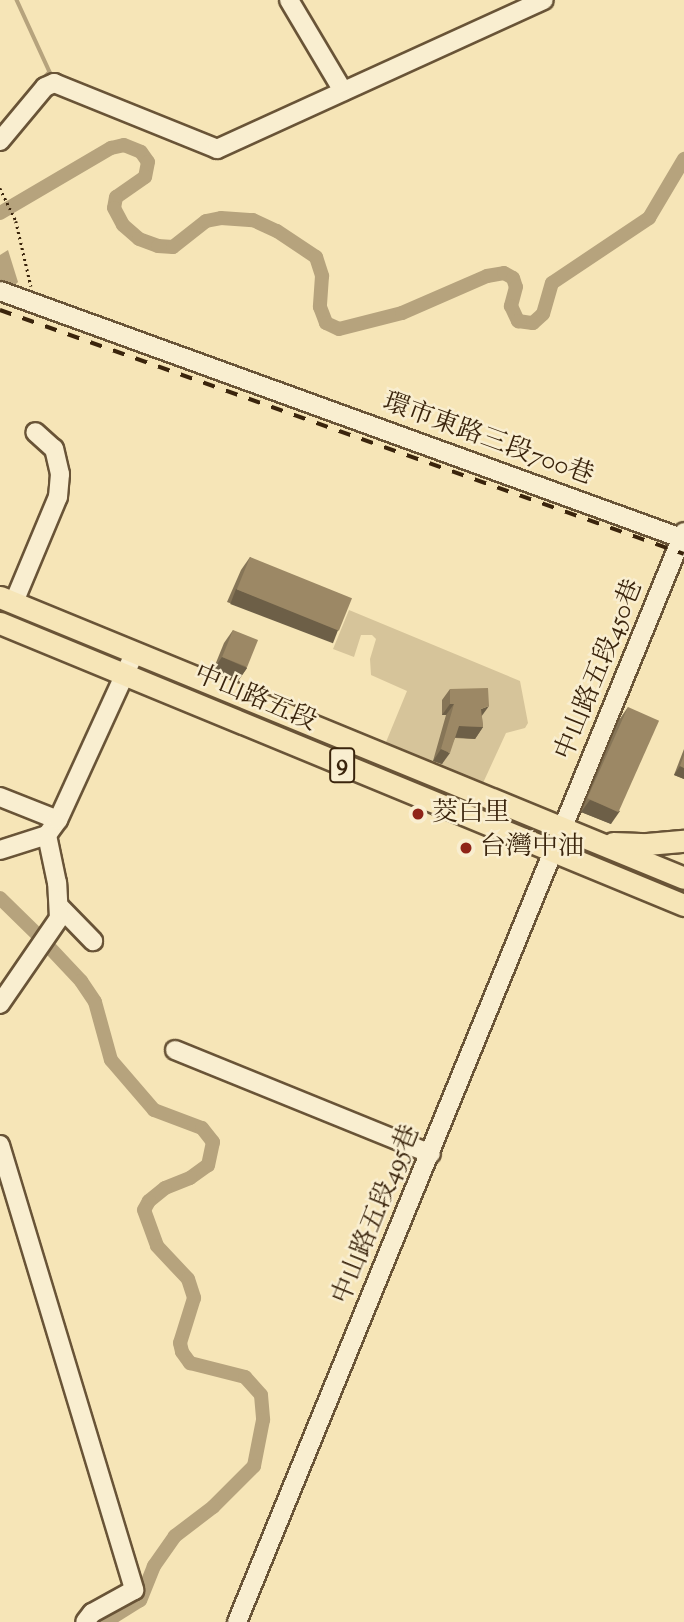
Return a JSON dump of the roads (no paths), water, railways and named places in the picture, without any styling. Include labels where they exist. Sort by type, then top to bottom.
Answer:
[{"type":"main road","name":"中山路五段","points":[[7,600],[684,878]]},
{"type":"main road","name":"中山路五段","points":[[0,623],[684,905]]},
{"type":"main road","points":[[598,843],[647,845],[684,841]]},
{"type":"street","points":[[289,0],[343,91]]},
{"type":"street","points":[[0,141],[45,87],[54,83],[217,149],[544,0]]},
{"type":"street","name":"環市東路三段700巷","points":[[0,291],[683,537]]},
{"type":"street","points":[[7,600],[58,497],[60,474],[54,449],[35,432]]},
{"type":"street","name":"中山路五段450巷","points":[[564,828],[683,537]]},
{"type":"street","points":[[0,850],[47,835],[58,820],[134,654]]},
{"type":"street","points":[[0,797],[58,820]]},
{"type":"street","name":"中山路五段495巷","points":[[237,1622],[431,1154],[551,852],[564,828]]},
{"type":"street","points":[[0,1004],[59,918],[47,835]]},
{"type":"street","points":[[59,906],[93,941]]},
{"type":"street","points":[[175,1050],[431,1154]]},
{"type":"street","points":[[0,1145],[134,1590],[92,1613],[85,1622]]},
{"type":"waterway","points":[[17,0],[50,72],[42,81]]},
{"type":"waterway","points":[[0,213],[111,148],[124,145],[141,152],[148,162],[145,177],[116,197],[114,208],[123,225],[139,239],[158,246],[173,247],[206,221],[221,218],[253,220],[277,231],[316,257],[322,276],[320,307],[326,323],[339,329],[402,313],[487,276],[504,273],[513,278],[516,287],[511,306],[518,321],[533,323],[543,314],[552,283],[649,218],[684,159]]},
{"type":"waterway","points":[[0,898],[43,940]]},
{"type":"waterway","points":[[51,949],[81,981],[95,1002],[111,1060],[154,1110],[202,1128],[213,1142],[208,1165],[190,1178],[165,1188],[149,1201],[144,1210],[157,1246],[188,1279],[194,1298],[180,1343],[182,1352],[190,1363],[245,1377],[261,1395],[263,1420],[254,1466],[213,1507],[175,1536],[154,1566],[140,1600],[105,1622]]},
{"type":"railway","points":[[0,310],[684,554]]},
{"type":"place","name":"茭白里","points":[[418,814]]},
{"type":"place","name":"台灣中油","points":[[466,848]]}]
